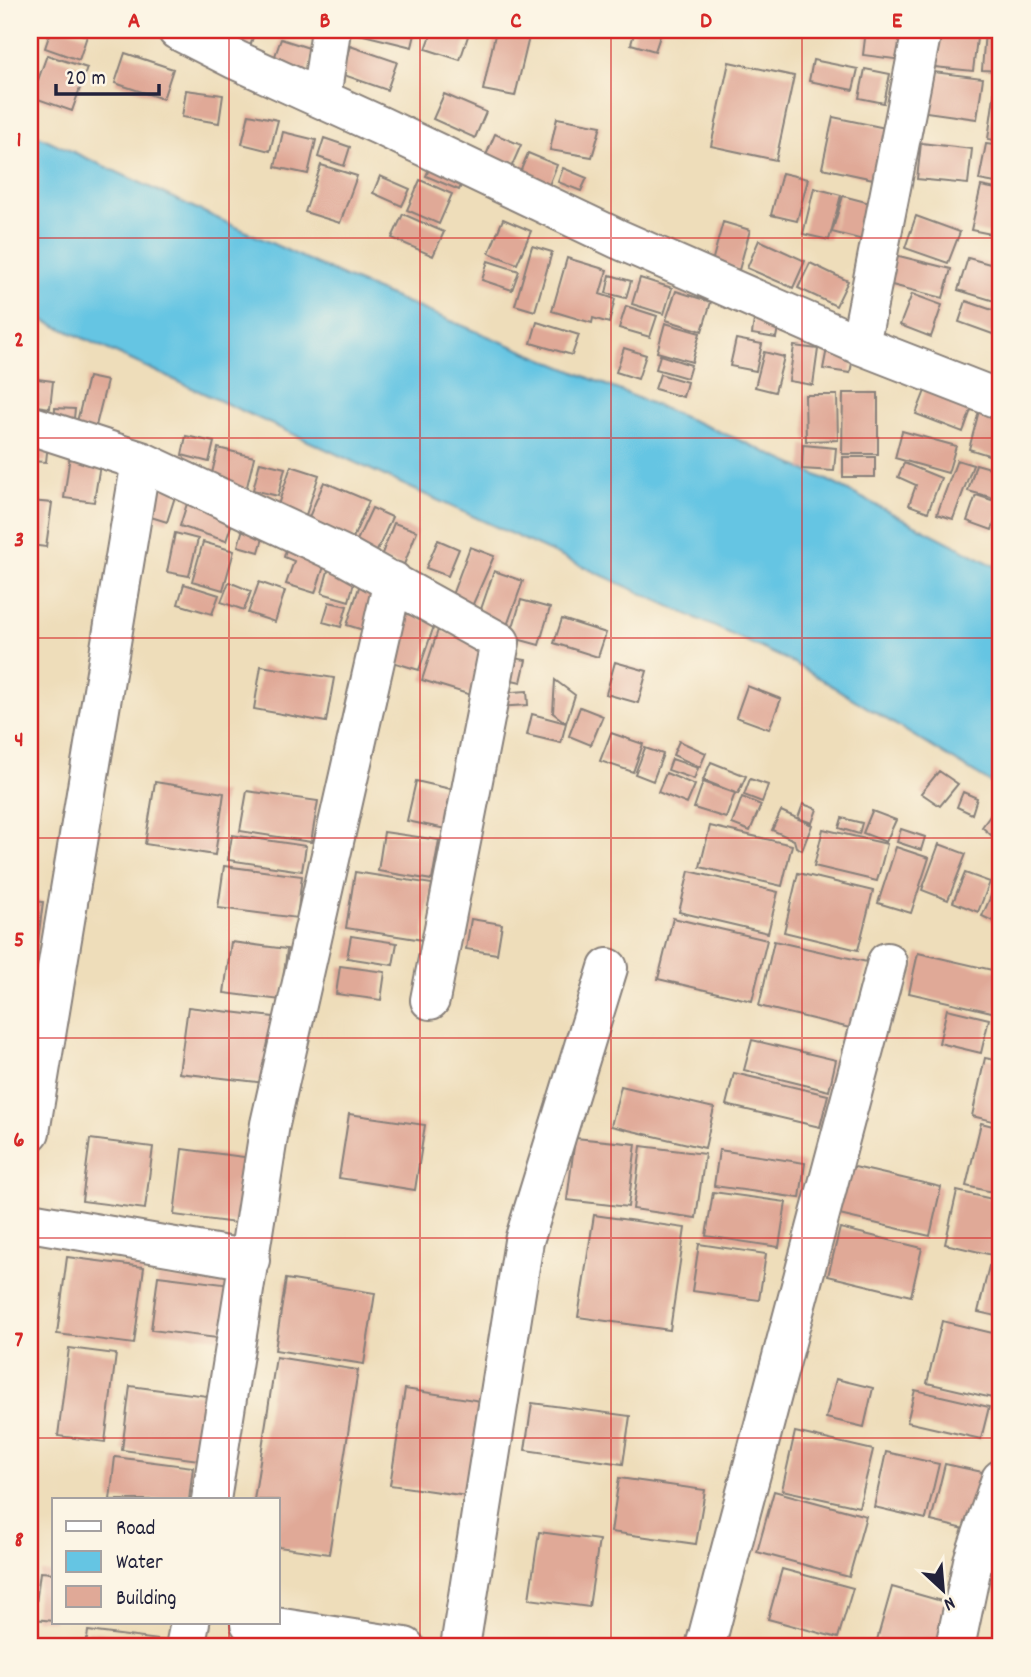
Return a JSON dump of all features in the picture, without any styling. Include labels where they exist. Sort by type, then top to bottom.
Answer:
[{"type":"street","points":[[177,30],[618,239],[860,345],[1001,400]]},
{"type":"street","points":[[321,98],[331,30]]},
{"type":"street","points":[[860,345],[922,30]]},
{"type":"street","points":[[30,425],[141,461],[343,555],[500,642],[430,1000]]},
{"type":"street","points":[[30,1132],[141,461]]},
{"type":"street","points":[[211,1498],[270,1124],[393,581]]},
{"type":"street","points":[[705,1647],[887,962]]},
{"type":"street","points":[[460,1647],[524,1241],[608,968]]},
{"type":"street","points":[[30,1222],[250,1260]]},
{"type":"street","points":[[955,1647],[973,1561],[1001,1479]]},
{"type":"street","points":[[186,1647],[190,1624]]},
{"type":"street","points":[[256,1624],[405,1647]]},
{"type":"water","points":[[30,132],[347,278],[737,439],[827,480],[1001,569],[1001,789],[794,663],[30,314]]},
{"type":"building","points":[[51,30],[68,30],[87,36],[79,60],[45,48]]},
{"type":"building","points":[[216,30],[241,30],[254,34],[247,56]]},
{"type":"building","points":[[343,30],[416,30],[412,47]]},
{"type":"building","points":[[433,30],[470,30],[460,60],[426,49]]},
{"type":"building","points":[[496,30],[530,33],[515,96],[483,90]]},
{"type":"building","points":[[635,30],[662,30],[655,51],[631,44]]},
{"type":"building","points":[[866,30],[907,30],[902,60],[863,55]]},
{"type":"building","points":[[929,30],[978,30],[973,71],[925,66]]},
{"type":"building","points":[[985,31],[1001,33],[1001,71],[982,70]]},
{"type":"building","points":[[281,39],[315,50],[303,81],[270,70]]},
{"type":"building","points":[[350,46],[397,62],[387,90],[341,74]]},
{"type":"building","points":[[125,53],[173,69],[163,99],[115,83]]},
{"type":"building","points":[[47,55],[87,68],[72,111],[32,97]]},
{"type":"building","points":[[813,60],[858,69],[853,90],[809,81]]},
{"type":"building","points":[[729,62],[794,76],[776,160],[711,146]]},
{"type":"building","points":[[865,69],[890,74],[884,103],[859,98]]},
{"type":"building","points":[[925,71],[983,78],[977,119],[919,111]]},
{"type":"building","points":[[997,74],[1001,74],[1001,141],[988,139]]},
{"type":"building","points":[[186,90],[223,95],[219,123],[182,117]]},
{"type":"building","points":[[444,94],[486,112],[475,138],[433,119]]},
{"type":"building","points":[[249,114],[278,120],[270,151],[242,144]]},
{"type":"building","points":[[833,117],[890,129],[878,180],[822,168]]},
{"type":"building","points":[[557,118],[601,126],[592,157],[550,150]]},
{"type":"building","points":[[283,132],[316,140],[308,174],[275,167]]},
{"type":"building","points":[[495,134],[521,145],[510,170],[484,160]]},
{"type":"building","points":[[324,138],[350,147],[344,166],[318,157]]},
{"type":"building","points":[[921,143],[972,149],[968,184],[917,179]]},
{"type":"building","points":[[986,144],[1001,146],[1001,184],[979,180]]},
{"type":"building","points":[[528,153],[557,165],[547,190],[518,177]]},
{"type":"building","points":[[435,156],[468,170],[459,190],[426,176]]},
{"type":"building","points":[[321,165],[357,176],[340,223],[305,212]]},
{"type":"building","points":[[563,168],[587,178],[581,191],[558,182]]},
{"type":"building","points":[[782,173],[808,179],[797,221],[771,215]]},
{"type":"building","points":[[380,176],[410,189],[402,206],[373,193]]},
{"type":"building","points":[[420,180],[452,194],[439,224],[407,210]]},
{"type":"building","points":[[981,186],[1001,190],[1001,236],[971,230]]},
{"type":"building","points":[[814,188],[841,195],[829,240],[803,234]]},
{"type":"building","points":[[843,196],[881,206],[871,242],[832,232]]},
{"type":"building","points":[[403,214],[444,232],[433,256],[392,238]]},
{"type":"building","points":[[916,216],[960,232],[948,263],[905,248]]},
{"type":"building","points":[[503,219],[531,231],[517,264],[489,253]]},
{"type":"building","points":[[723,222],[750,230],[739,270],[712,262]]},
{"type":"building","points":[[759,240],[805,261],[793,288],[747,268]]},
{"type":"building","points":[[532,246],[552,252],[535,311],[515,305]]},
{"type":"building","points":[[891,254],[951,269],[943,298],[884,283]]},
{"type":"building","points":[[567,258],[607,270],[600,294],[615,299],[609,323],[593,318],[592,323],[552,311]]},
{"type":"building","points":[[968,258],[1001,267],[1001,303],[958,290]]},
{"type":"building","points":[[488,261],[519,271],[512,290],[482,280]]},
{"type":"building","points":[[810,263],[848,281],[836,306],[798,288]]},
{"type":"building","points":[[610,275],[631,281],[626,298],[606,293]]},
{"type":"building","points":[[640,278],[672,288],[664,314],[632,304]]},
{"type":"building","points":[[676,291],[711,302],[702,331],[666,320]]},
{"type":"building","points":[[912,294],[942,305],[931,337],[900,325]]},
{"type":"building","points":[[966,301],[1001,313],[1001,337],[959,322]]},
{"type":"building","points":[[626,306],[657,316],[650,337],[619,328]]},
{"type":"building","points":[[755,313],[780,317],[776,338],[752,334]]},
{"type":"building","points":[[537,322],[579,335],[572,355],[531,343]]},
{"type":"building","points":[[665,323],[700,333],[692,362],[657,352]]},
{"type":"building","points":[[736,339],[762,344],[756,371],[730,366]]},
{"type":"building","points":[[828,343],[855,348],[850,373],[823,369]]},
{"type":"building","points":[[794,346],[818,349],[813,385],[789,381]]},
{"type":"building","points":[[624,348],[646,355],[638,379],[616,372]]},
{"type":"building","points":[[764,352],[784,357],[775,392],[755,387]]},
{"type":"building","points":[[660,355],[691,365],[687,378],[656,369]]},
{"type":"building","points":[[660,374],[687,382],[683,397],[655,389]]},
{"type":"building","points":[[88,377],[107,381],[93,438],[74,434]]},
{"type":"building","points":[[30,378],[53,381],[50,408],[30,405]]},
{"type":"building","points":[[930,378],[976,396],[963,432],[916,414]]},
{"type":"building","points":[[843,393],[878,393],[878,454],[842,454]]},
{"type":"building","points":[[805,395],[837,395],[838,440],[806,441]]},
{"type":"building","points":[[55,408],[75,409],[73,427],[54,425]]},
{"type":"building","points":[[979,411],[1001,418],[1001,459],[969,449]]},
{"type":"building","points":[[30,431],[49,433],[46,462],[30,461]]},
{"type":"building","points":[[902,431],[956,446],[948,473],[895,458]]},
{"type":"building","points":[[186,436],[214,442],[209,462],[182,455]]},
{"type":"building","points":[[803,445],[836,448],[834,471],[802,469]]},
{"type":"building","points":[[71,448],[102,452],[94,502],[64,498]]},
{"type":"building","points":[[218,448],[254,457],[245,495],[209,486]]},
{"type":"building","points":[[843,457],[875,457],[875,477],[843,477]]},
{"type":"building","points":[[957,460],[973,465],[953,519],[937,514]]},
{"type":"building","points":[[260,462],[285,468],[278,496],[253,490]]},
{"type":"building","points":[[904,463],[941,478],[928,512],[909,505],[916,485],[898,477]]},
{"type":"building","points":[[976,464],[1001,471],[1001,500],[968,491]]},
{"type":"building","points":[[291,466],[319,475],[305,518],[277,508]]},
{"type":"building","points":[[149,475],[179,484],[167,522],[138,513]]},
{"type":"building","points":[[324,482],[369,501],[348,550],[303,531]]},
{"type":"building","points":[[190,494],[237,508],[226,541],[180,526]]},
{"type":"building","points":[[976,495],[1001,503],[992,530],[967,521]]},
{"type":"building","points":[[30,501],[52,503],[46,547],[30,545]]},
{"type":"building","points":[[372,508],[392,517],[374,558],[353,549]]},
{"type":"building","points":[[246,518],[267,524],[259,552],[238,546]]},
{"type":"building","points":[[394,523],[417,531],[403,567],[380,559]]},
{"type":"building","points":[[175,533],[198,539],[189,576],[167,572]]},
{"type":"building","points":[[289,539],[329,552],[315,593],[286,584],[294,561],[284,557]]},
{"type":"building","points":[[438,540],[459,549],[448,576],[426,568]]},
{"type":"building","points":[[203,542],[234,551],[223,590],[192,581]]},
{"type":"building","points":[[470,547],[494,556],[470,611],[449,603]]},
{"type":"building","points":[[329,567],[356,575],[349,601],[322,593]]},
{"type":"building","points":[[494,571],[523,581],[504,634],[476,624]]},
{"type":"building","points":[[229,582],[251,591],[244,610],[221,602]]},
{"type":"building","points":[[259,582],[285,591],[275,622],[248,613]]},
{"type":"building","points":[[184,584],[219,595],[212,614],[178,604]]},
{"type":"building","points":[[360,584],[386,592],[373,633],[347,625]]},
{"type":"building","points":[[521,600],[550,608],[539,645],[510,637]]},
{"type":"building","points":[[329,602],[347,606],[341,627],[323,622]]},
{"type":"building","points":[[401,612],[435,623],[419,670],[386,660]]},
{"type":"building","points":[[562,619],[606,633],[598,657],[554,643]]},
{"type":"building","points":[[438,630],[486,645],[471,695],[422,680]]},
{"type":"building","points":[[507,657],[526,660],[521,682],[503,678]]},
{"type":"building","points":[[615,662],[647,671],[638,703],[606,694]]},
{"type":"building","points":[[261,666],[334,678],[326,722],[254,709]]},
{"type":"building","points":[[555,680],[575,695],[566,723],[553,713]]},
{"type":"building","points":[[747,686],[781,699],[769,729],[736,717]]},
{"type":"building","points":[[527,691],[528,705],[498,707],[497,693]]},
{"type":"building","points":[[580,707],[603,716],[591,745],[569,736]]},
{"type":"building","points":[[532,714],[566,723],[561,743],[527,735]]},
{"type":"building","points":[[611,733],[643,744],[633,772],[600,761]]},
{"type":"building","points":[[679,741],[706,753],[700,767],[673,755]]},
{"type":"building","points":[[645,748],[663,754],[653,781],[635,774]]},
{"type":"building","points":[[672,759],[698,768],[694,779],[668,770]]},
{"type":"building","points":[[711,762],[746,776],[738,794],[703,780]]},
{"type":"building","points":[[939,771],[958,784],[940,806],[921,793]]},
{"type":"building","points":[[666,773],[695,785],[687,804],[658,792]]},
{"type":"building","points":[[750,779],[768,785],[762,802],[744,795]]},
{"type":"building","points":[[416,781],[455,790],[446,829],[407,821]]},
{"type":"building","points":[[155,782],[224,793],[215,855],[145,844]]},
{"type":"building","points":[[703,782],[735,793],[726,818],[694,808]]},
{"type":"building","points":[[247,791],[318,801],[311,842],[240,831]]},
{"type":"building","points":[[963,792],[977,798],[972,814],[957,807]]},
{"type":"building","points":[[742,797],[761,805],[750,831],[732,824]]},
{"type":"building","points":[[803,804],[817,809],[812,823],[798,818]]},
{"type":"building","points":[[998,805],[1001,807],[999,842],[982,827]]},
{"type":"building","points":[[781,811],[812,825],[802,850],[796,847],[794,840],[772,830]]},
{"type":"building","points":[[872,811],[896,820],[886,842],[863,833]]},
{"type":"building","points":[[842,818],[862,823],[859,834],[839,828]]},
{"type":"building","points":[[710,826],[792,845],[782,886],[700,867]]},
{"type":"building","points":[[823,829],[887,844],[877,881],[814,866]]},
{"type":"building","points":[[901,829],[925,837],[921,850],[897,842]]},
{"type":"building","points":[[384,832],[439,840],[432,880],[378,871]]},
{"type":"building","points":[[232,835],[306,846],[302,871],[228,860]]},
{"type":"building","points":[[939,844],[966,854],[948,900],[922,890]]},
{"type":"building","points":[[896,847],[929,858],[911,913],[878,903]]},
{"type":"building","points":[[224,866],[302,876],[297,918],[218,908]]},
{"type":"building","points":[[689,871],[778,892],[768,933],[679,912]]},
{"type":"building","points":[[355,872],[432,884],[423,940],[346,928]]},
{"type":"building","points":[[798,873],[873,891],[858,950],[784,932]]},
{"type":"building","points":[[965,873],[990,882],[978,912],[953,902]]},
{"type":"building","points":[[996,885],[1001,887],[1001,925],[982,916]]},
{"type":"building","points":[[30,900],[43,902],[35,963],[30,962]]},
{"type":"building","points":[[673,918],[767,940],[752,1001],[658,979]]},
{"type":"building","points":[[471,919],[502,924],[497,954],[466,949]]},
{"type":"building","points":[[351,936],[397,943],[393,965],[347,958]]},
{"type":"building","points":[[774,941],[867,962],[850,1028],[759,1006]]},
{"type":"building","points":[[231,942],[287,949],[281,1000],[224,993]]},
{"type":"building","points":[[918,953],[1001,972],[1001,992],[996,1013],[909,993]]},
{"type":"building","points":[[340,966],[385,972],[381,1000],[336,994]]},
{"type":"building","points":[[188,1007],[282,1018],[274,1084],[179,1073]]},
{"type":"building","points":[[947,1009],[989,1019],[981,1053],[939,1043]]},
{"type":"building","points":[[752,1040],[836,1060],[829,1091],[744,1070]]},
{"type":"building","points":[[985,1058],[1001,1061],[1001,1123],[972,1116]]},
{"type":"building","points":[[734,1073],[828,1095],[820,1127],[726,1105]]},
{"type":"building","points":[[621,1086],[714,1108],[705,1148],[611,1126]]},
{"type":"building","points":[[349,1114],[425,1125],[415,1190],[339,1178]]},
{"type":"building","points":[[981,1123],[1001,1128],[1001,1194],[966,1186]]},
{"type":"building","points":[[575,1138],[636,1144],[628,1207],[567,1200]]},
{"type":"building","points":[[90,1139],[153,1147],[145,1209],[82,1201]]},
{"type":"building","points":[[641,1146],[705,1154],[696,1218],[633,1209]]},
{"type":"building","points":[[182,1149],[252,1158],[243,1224],[174,1215]]},
{"type":"building","points":[[719,1150],[805,1163],[800,1198],[714,1186]]},
{"type":"building","points":[[846,1165],[941,1187],[930,1236],[835,1214]]},
{"type":"building","points":[[957,1191],[1001,1201],[1001,1257],[945,1244]]},
{"type":"building","points":[[713,1192],[786,1202],[779,1247],[706,1236]]},
{"type":"building","points":[[594,1215],[685,1228],[670,1330],[578,1317]]},
{"type":"building","points":[[840,1228],[922,1248],[911,1296],[828,1276]]},
{"type":"building","points":[[699,1244],[766,1254],[759,1300],[692,1291]]},
{"type":"building","points":[[67,1257],[144,1267],[134,1344],[57,1334]]},
{"type":"building","points":[[989,1266],[1001,1269],[1001,1317],[978,1312]]},
{"type":"building","points":[[158,1276],[232,1285],[225,1339],[151,1330]]},
{"type":"building","points":[[286,1279],[375,1293],[364,1364],[275,1350]]},
{"type":"building","points":[[942,1321],[1001,1335],[1001,1400],[927,1383]]},
{"type":"building","points":[[69,1348],[116,1354],[105,1442],[58,1436]]},
{"type":"building","points":[[276,1357],[358,1370],[329,1554],[280,1547],[280,1498],[254,1498]]},
{"type":"building","points":[[836,1379],[873,1388],[864,1427],[826,1418]]},
{"type":"building","points":[[130,1386],[223,1398],[214,1462],[122,1450]]},
{"type":"building","points":[[405,1389],[481,1401],[467,1496],[390,1485]]},
{"type":"building","points":[[915,1390],[989,1407],[981,1439],[907,1422]]},
{"type":"building","points":[[532,1403],[630,1416],[623,1464],[525,1450]]},
{"type":"building","points":[[795,1432],[873,1450],[859,1507],[782,1490]]},
{"type":"building","points":[[886,1452],[939,1464],[926,1519],[874,1507]]},
{"type":"building","points":[[115,1457],[193,1467],[189,1498],[110,1498]]},
{"type":"building","points":[[945,1464],[987,1473],[973,1531],[931,1521]]},
{"type":"building","points":[[619,1478],[705,1490],[696,1544],[611,1532]]},
{"type":"building","points":[[774,1491],[866,1516],[849,1577],[757,1552]]},
{"type":"building","points":[[539,1532],[599,1540],[589,1607],[529,1599]]},
{"type":"building","points":[[782,1569],[853,1588],[838,1638],[768,1619]]},
{"type":"building","points":[[40,1572],[52,1573],[52,1621],[34,1619]]},
{"type":"building","points":[[892,1587],[952,1604],[940,1647],[875,1647]]},
{"type":"building","points":[[88,1631],[175,1642],[174,1647],[86,1647]]}]
